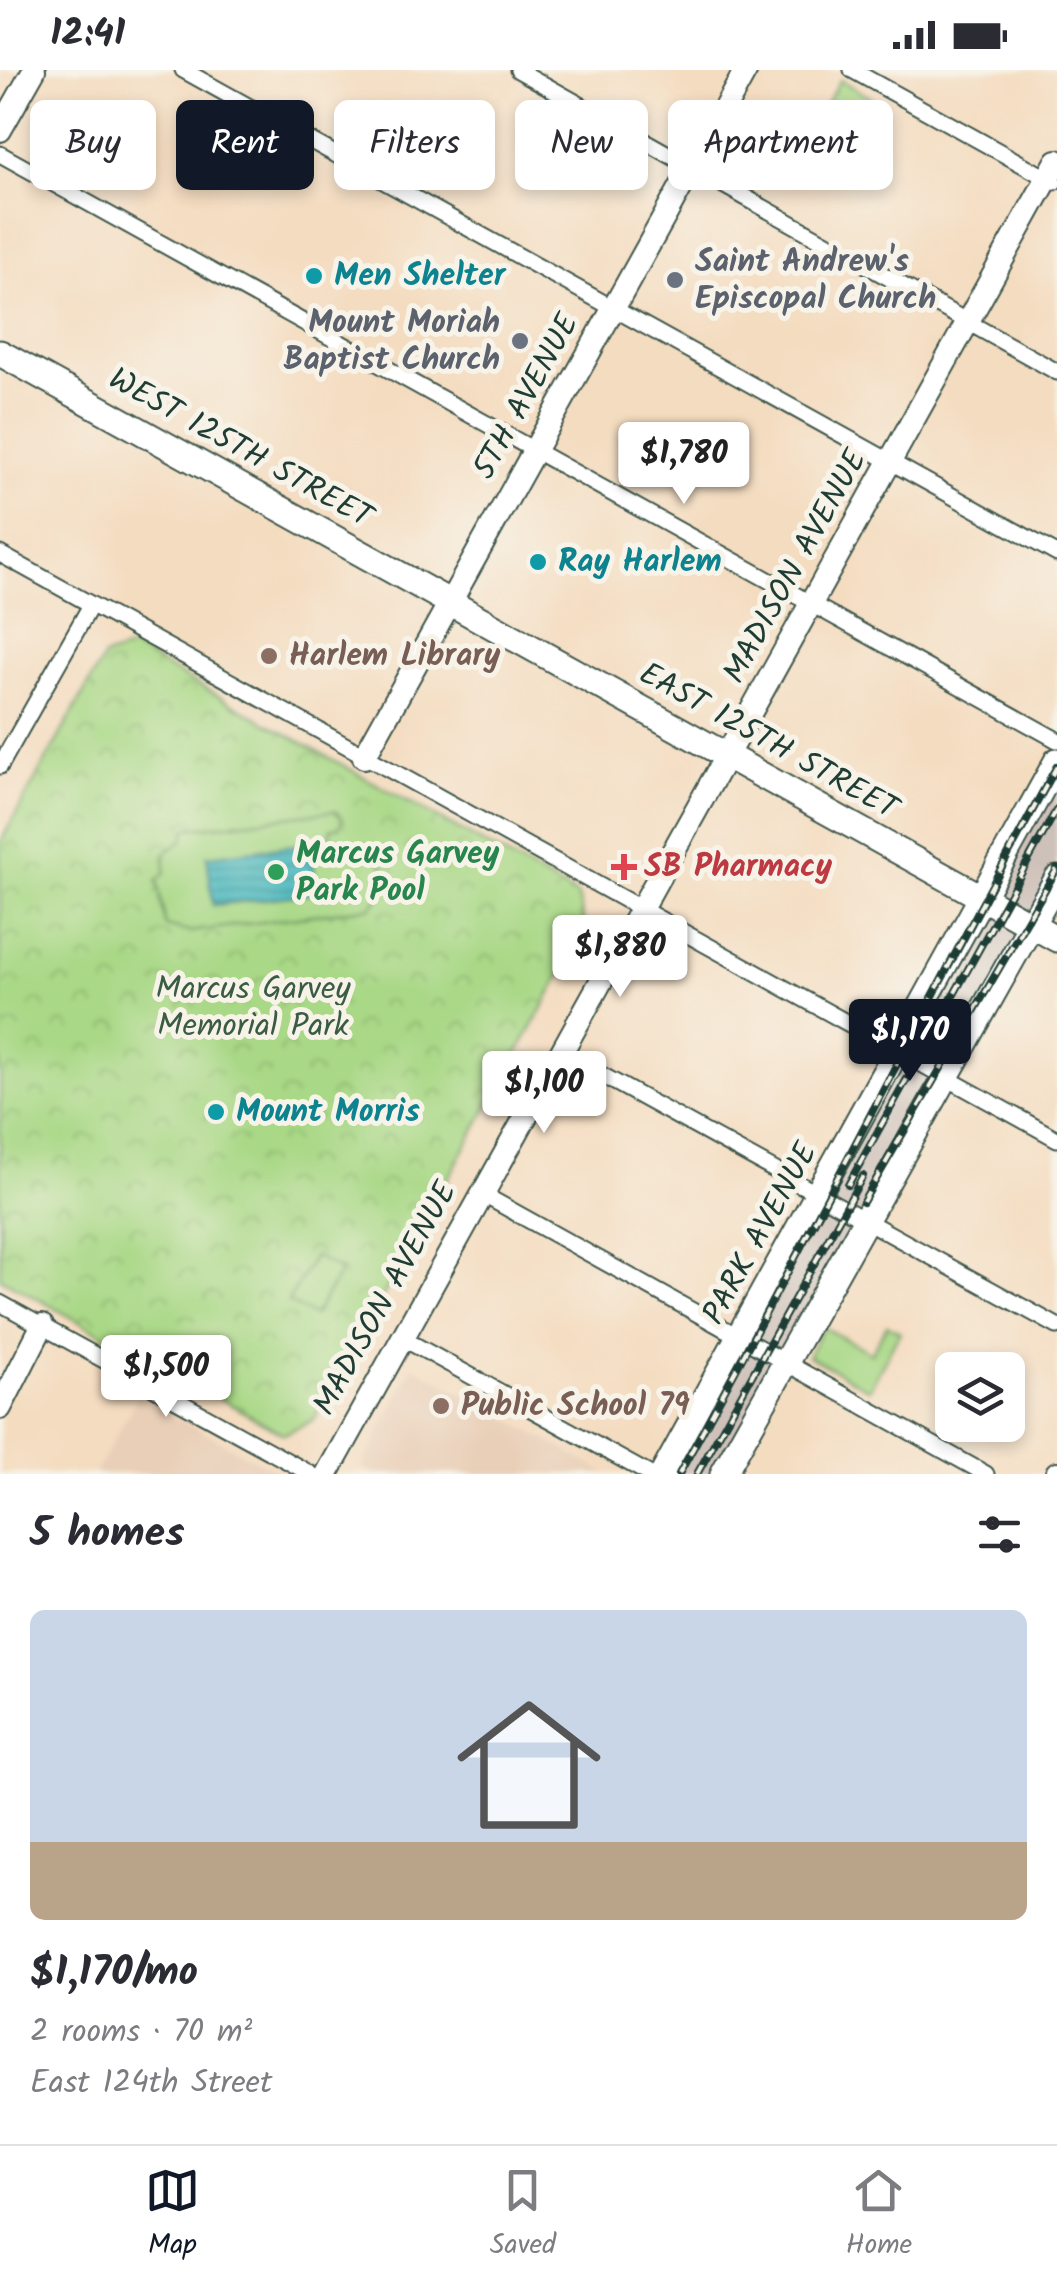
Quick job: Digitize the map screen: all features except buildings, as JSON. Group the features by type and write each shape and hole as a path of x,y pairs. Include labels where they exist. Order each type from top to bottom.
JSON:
{"main road":[{"path":"0,130 34,70"},
{"name":"5TH AVENUE","path":"729,100 746,70"},
{"name":"MADISON AVENUE","path":"327,1474 1054,175"},
{"name":"5TH AVENUE","path":"364,757 680,190"},
{"name":"WEST 125TH STREET","path":"0,353 448,602"},
{"name":"EAST 125TH STREET","path":"448,602 1057,939"},
{"name":"PARK AVENUE","path":"663,1474 1057,761"},
{"path":"723,1474 1057,879"},
{"path":"0,1408 42,1326"}],"street":[{"path":"183,70 1057,554"},
{"path":"518,70 668,152"},
{"path":"852,70 1054,175"},
{"path":"0,154 1057,740"},
{"path":"735,190 1057,372"},
{"path":"0,554 1057,1140"},
{"path":"0,766 5,743 91,606"},
{"path":"560,1052 1057,1326"},
{"path":"482,1194 986,1474"},
{"path":"0,1303 311,1474"},
{"path":"402,1338 648,1474"}],"shaded area":[{"path":"1057,763 1057,874 714,1474 672,1474"},
{"name":"Public School 79","path":"413,1366 607,1474 374,1474 362,1467"},
{"path":"138,1396 255,1460 282,1474 95,1474"}],"green space":[{"path":"840,80 874,100 829,100"},
{"name":"Marcus Garvey Memorial Park","path":"132,648 578,896 586,930 314,1420 284,1434 0,1278 0,843 104,657"},
{"name":"Marcus Garvey Park Pool","path":"335,811 343,819 339,827 330,829 332,843 368,848 385,868 385,890 371,907 189,932 166,926 157,881 165,873 165,853 183,840 186,829"},
{"path":"314,1256 341,1271 314,1316 288,1302"},
{"path":"887,1325 900,1332 869,1389 808,1356 823,1327 871,1353"}],"water":[{"path":"311,843 317,893 213,905 207,856"}],"railway":[{"path":"679,1474 1057,766"},
{"path":"848,1185 1057,809"},
{"path":"863,1202 1057,869"},
{"path":"697,1474 863,1176"}],"place":[{"name":"Men Shelter","path":"314,276"},
{"name":"Saint Andrew's Episcopal Church","path":"675,280"},
{"name":"Mount Moriah Baptist Church","path":"520,341"},
{"name":"Ray Harlem","path":"538,562"},
{"name":"Harlem Library","path":"269,656"},
{"name":"SB Pharmacy","path":"624,867"},
{"name":"Marcus Garvey Park Pool","path":"276,872"},
{"name":"Mount Morris","path":"216,1112"},
{"name":"Public School 79","path":"441,1406"}]}
